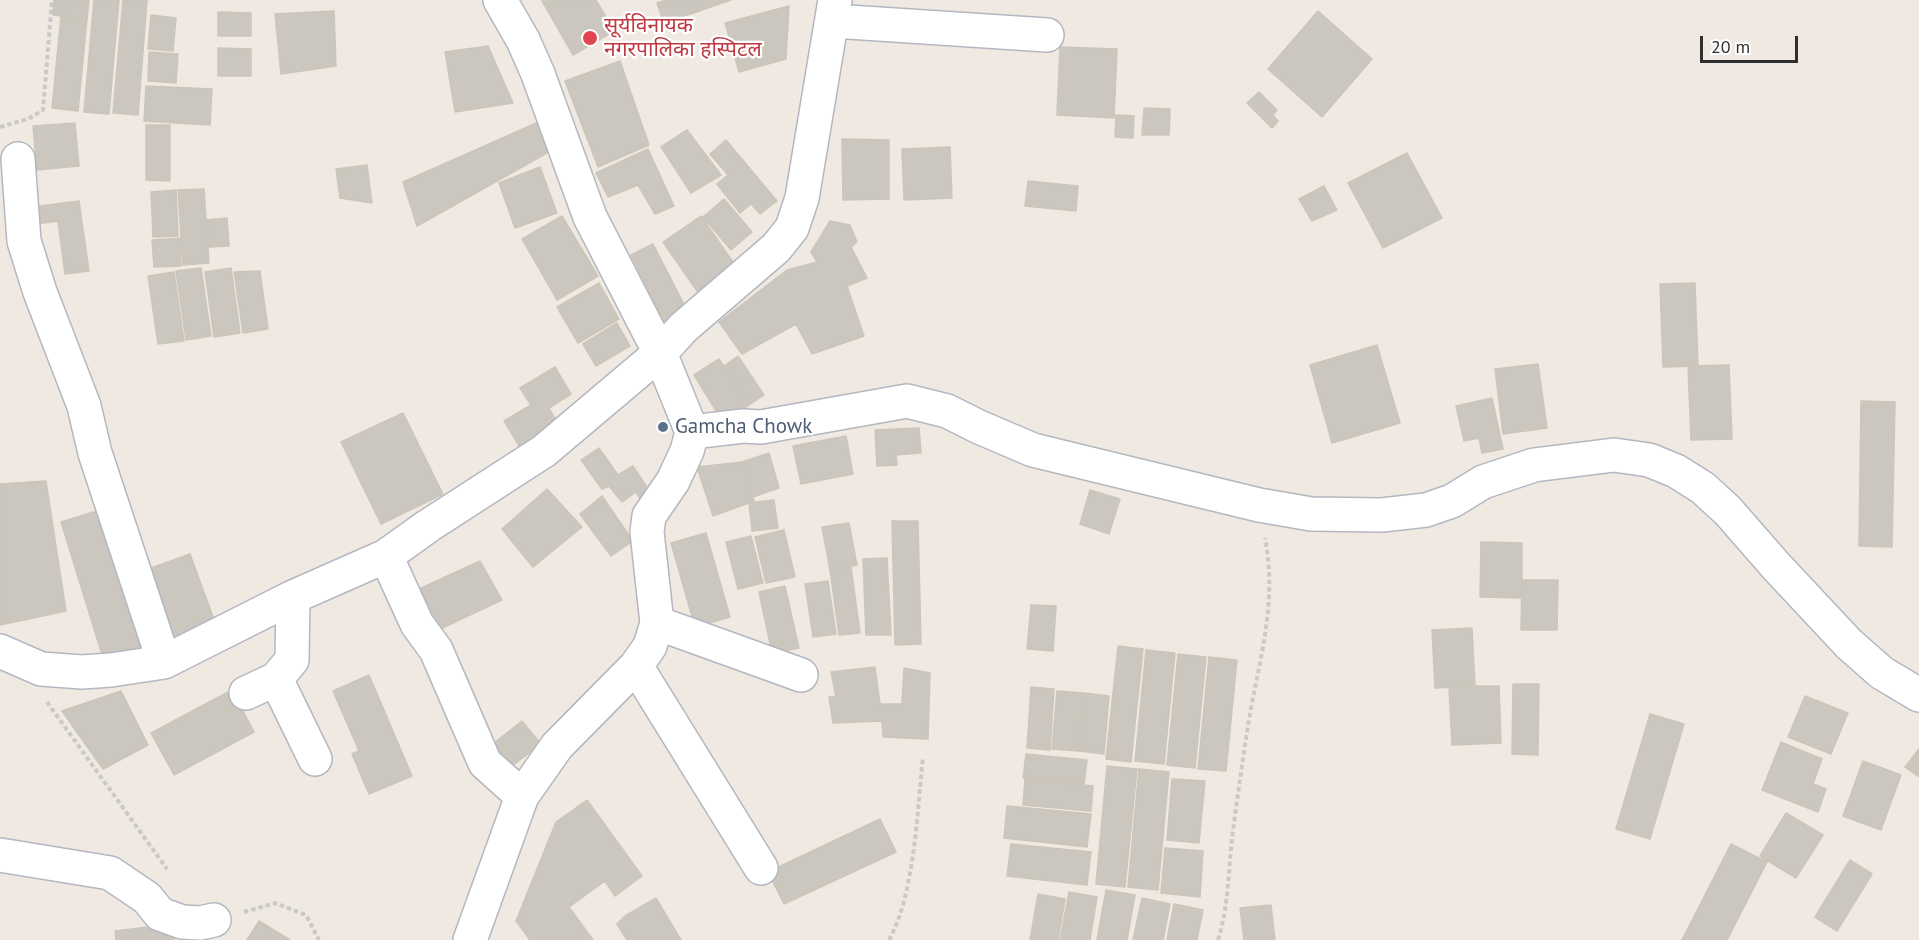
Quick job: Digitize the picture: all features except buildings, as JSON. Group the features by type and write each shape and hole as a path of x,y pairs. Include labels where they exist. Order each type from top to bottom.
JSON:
{"street":[{"path":"470,940 522,796 557,746 636,666 650,646 657,623 647,532 649,516 678,471 692,432 660,352 590,217 538,74 523,40 500,0"},
{"path":"0,651 41,669 82,672 164,662 293,597 386,556 544,451 660,352 684,327 776,248 792,228 802,198 834,10 1047,35"},
{"path":"18,159 24,240 40,292 84,406 95,453 164,662"},
{"path":"692,432 743,426 761,427 907,401 947,411 1034,450 1259,505 1311,514 1382,515 1426,510 1452,501 1483,482 1534,465 1614,455 1649,460 1676,471 1703,488 1728,511 1849,644 1882,673 1919,695"},
{"path":"386,556 417,624 436,650 485,763 522,796"},
{"path":"246,693 276,679 292,660 293,597"},
{"path":"657,623 801,675"},
{"path":"636,666 761,868"},
{"path":"276,679 315,759"},
{"path":"0,855 110,873 147,898 160,914 182,922 214,920"}],"path":[{"path":"0,127 28,119 43,110 52,0"},
{"path":"1218,940 1227,894 1230,847 1250,714 1269,622 1270,584 1259,505"},
{"path":"41,669 47,702 172,877"},
{"path":"889,940 897,925 909,878 923,757"},
{"path":"214,920 275,903 306,915 319,940"}],"place":[{"name":"सूर्यविनायक नगरपालिका हस्पिटल","path":"590,38"},
{"name":"Gamcha Chowk","path":"663,427"}]}
